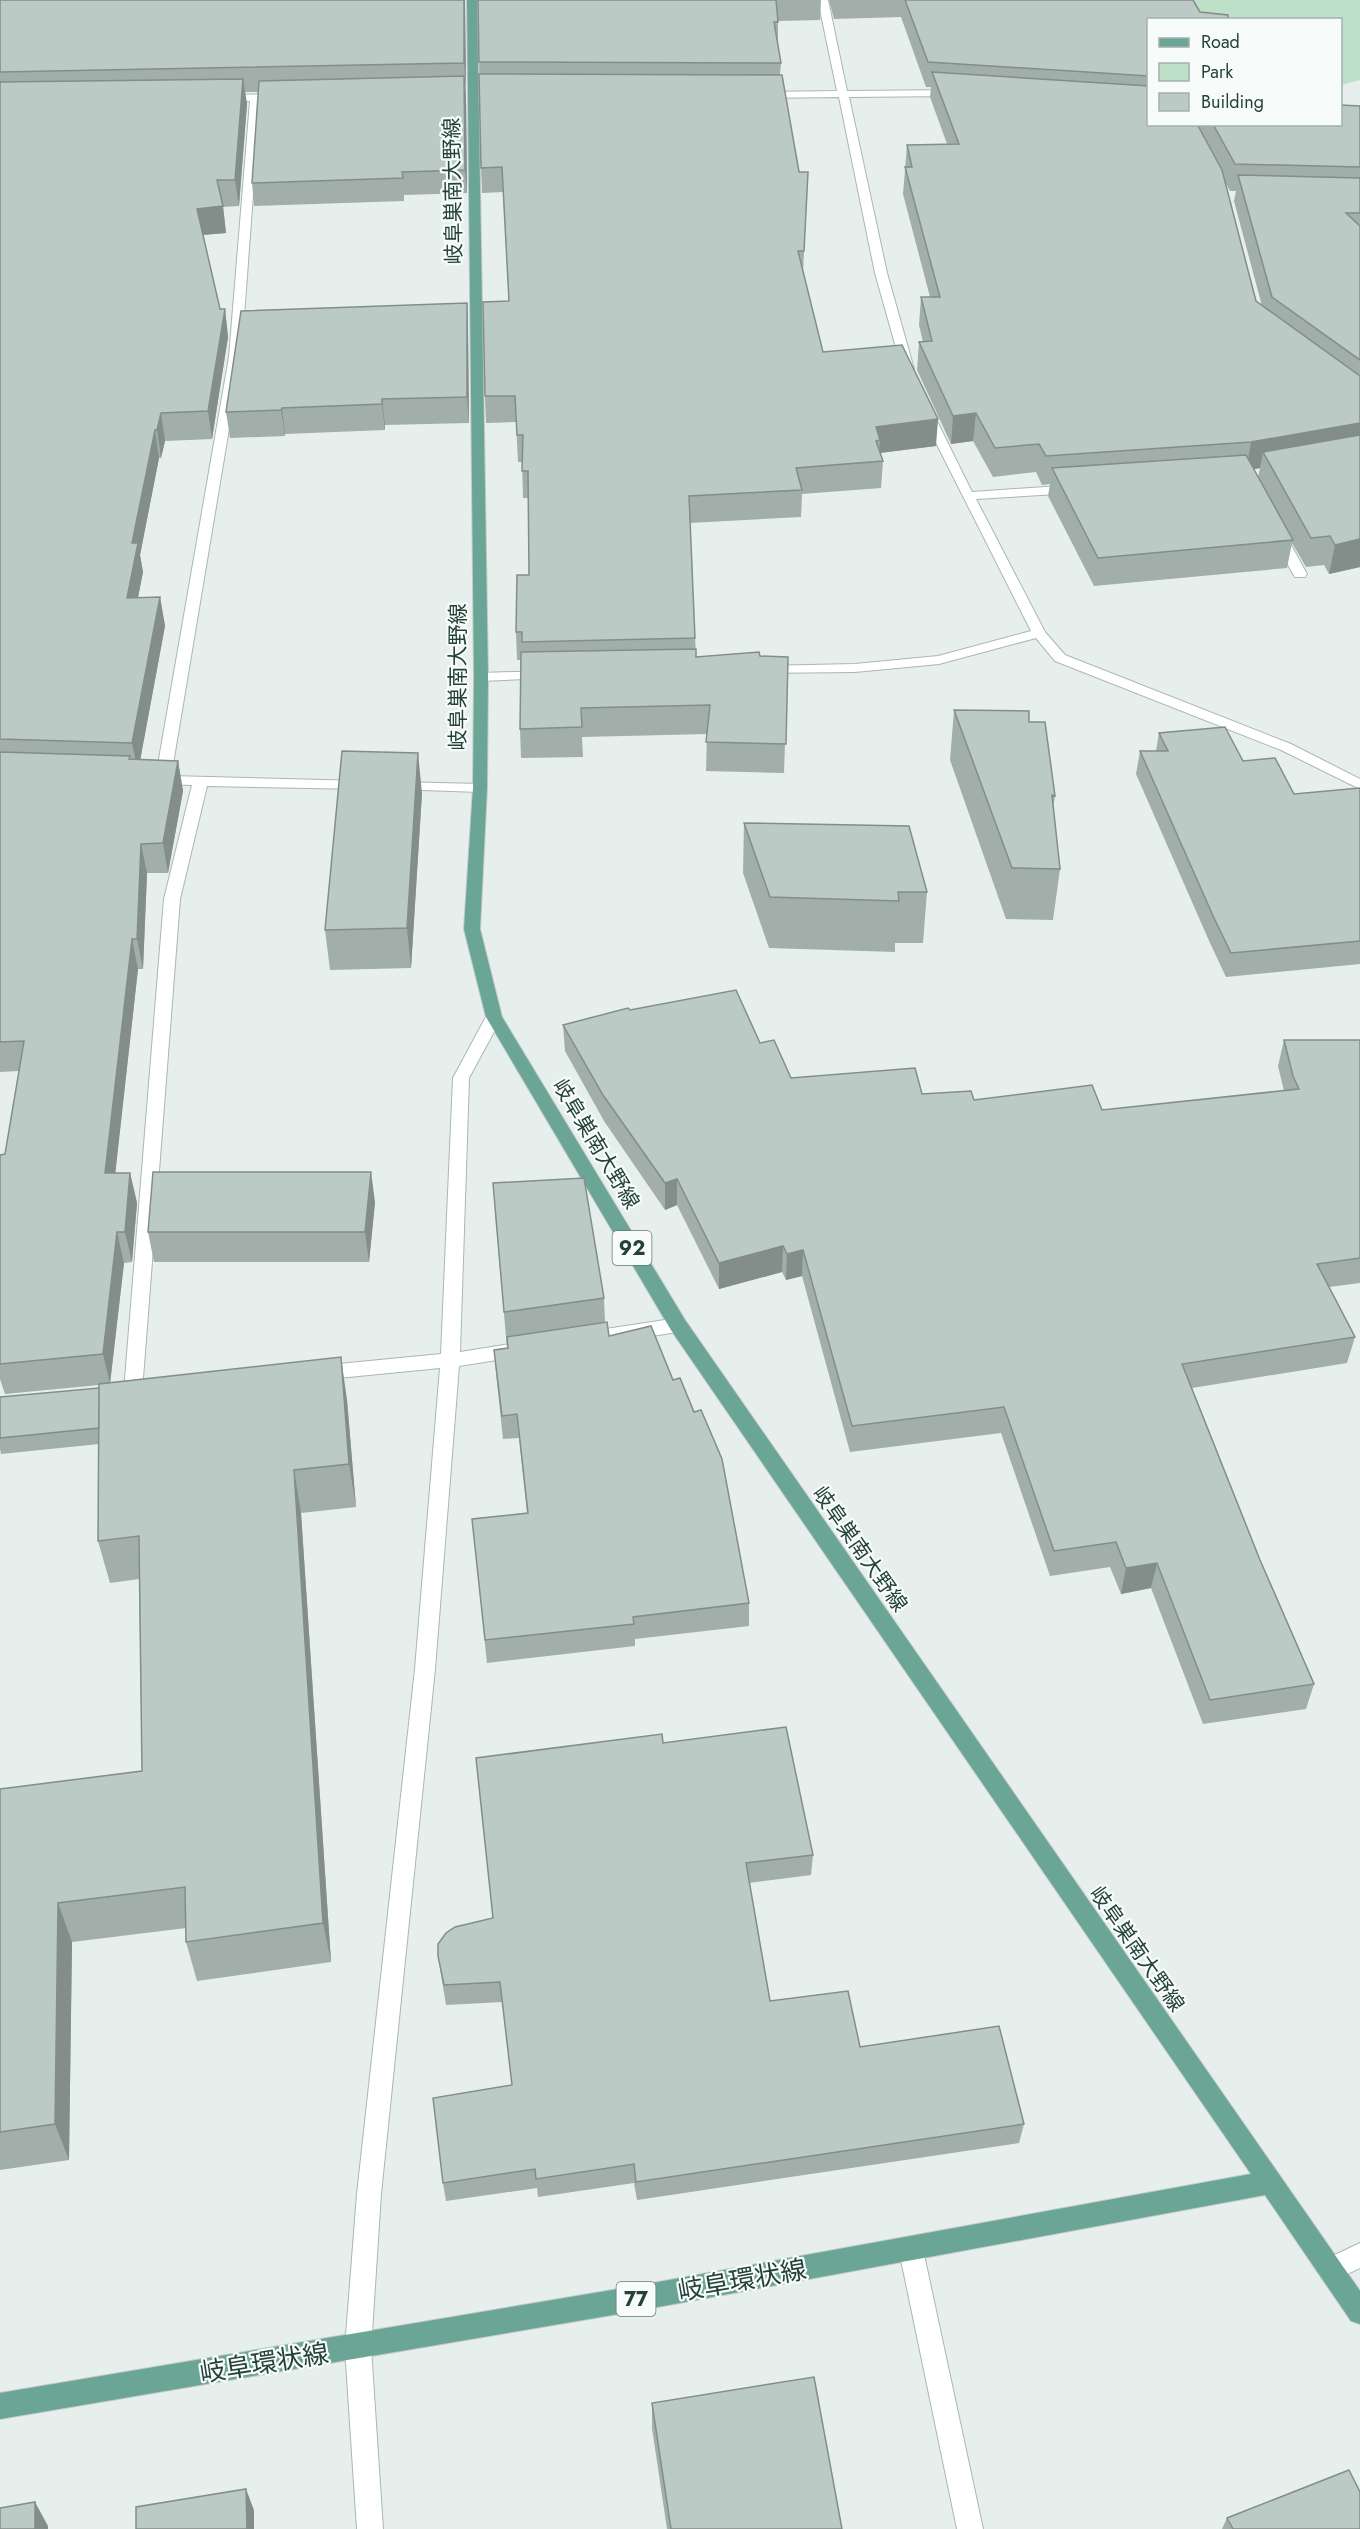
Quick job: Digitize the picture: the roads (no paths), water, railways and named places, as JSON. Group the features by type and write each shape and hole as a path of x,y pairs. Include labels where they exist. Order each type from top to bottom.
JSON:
{"main road":[{"name":"岐阜巣南大野線","path":"472,0 481,676 480,788 472,929 494,1017 678,1325 1360,2312"},
{"name":"岐阜環状線","path":"0,2406 358,2348 910,2250 1271,2182"}],"street":[{"path":"823,0 881,273 911,379"},
{"path":"750,95 962,94"},
{"path":"209,99 290,96"},
{"path":"163,780 235,357 255,97"},
{"path":"921,400 1039,633 1060,658 1286,747 1360,785"},
{"path":"968,496 1084,489"},
{"path":"1273,525 1299,574"},
{"path":"750,671 855,668 939,660 1039,633"},
{"path":"481,676 563,675"},
{"path":"140,779 480,788"},
{"path":"133,1391 172,899 201,780"},
{"path":"370,2529 358,2348 369,2194 425,1669 450,1360 461,1078 494,1017"},
{"path":"564,1343 678,1325"},
{"path":"297,1375 450,1360 530,1348"},
{"path":"111,1393 156,1388"},
{"path":"910,2250 970,2529"},
{"path":"1331,2270 1360,2255"}]}
